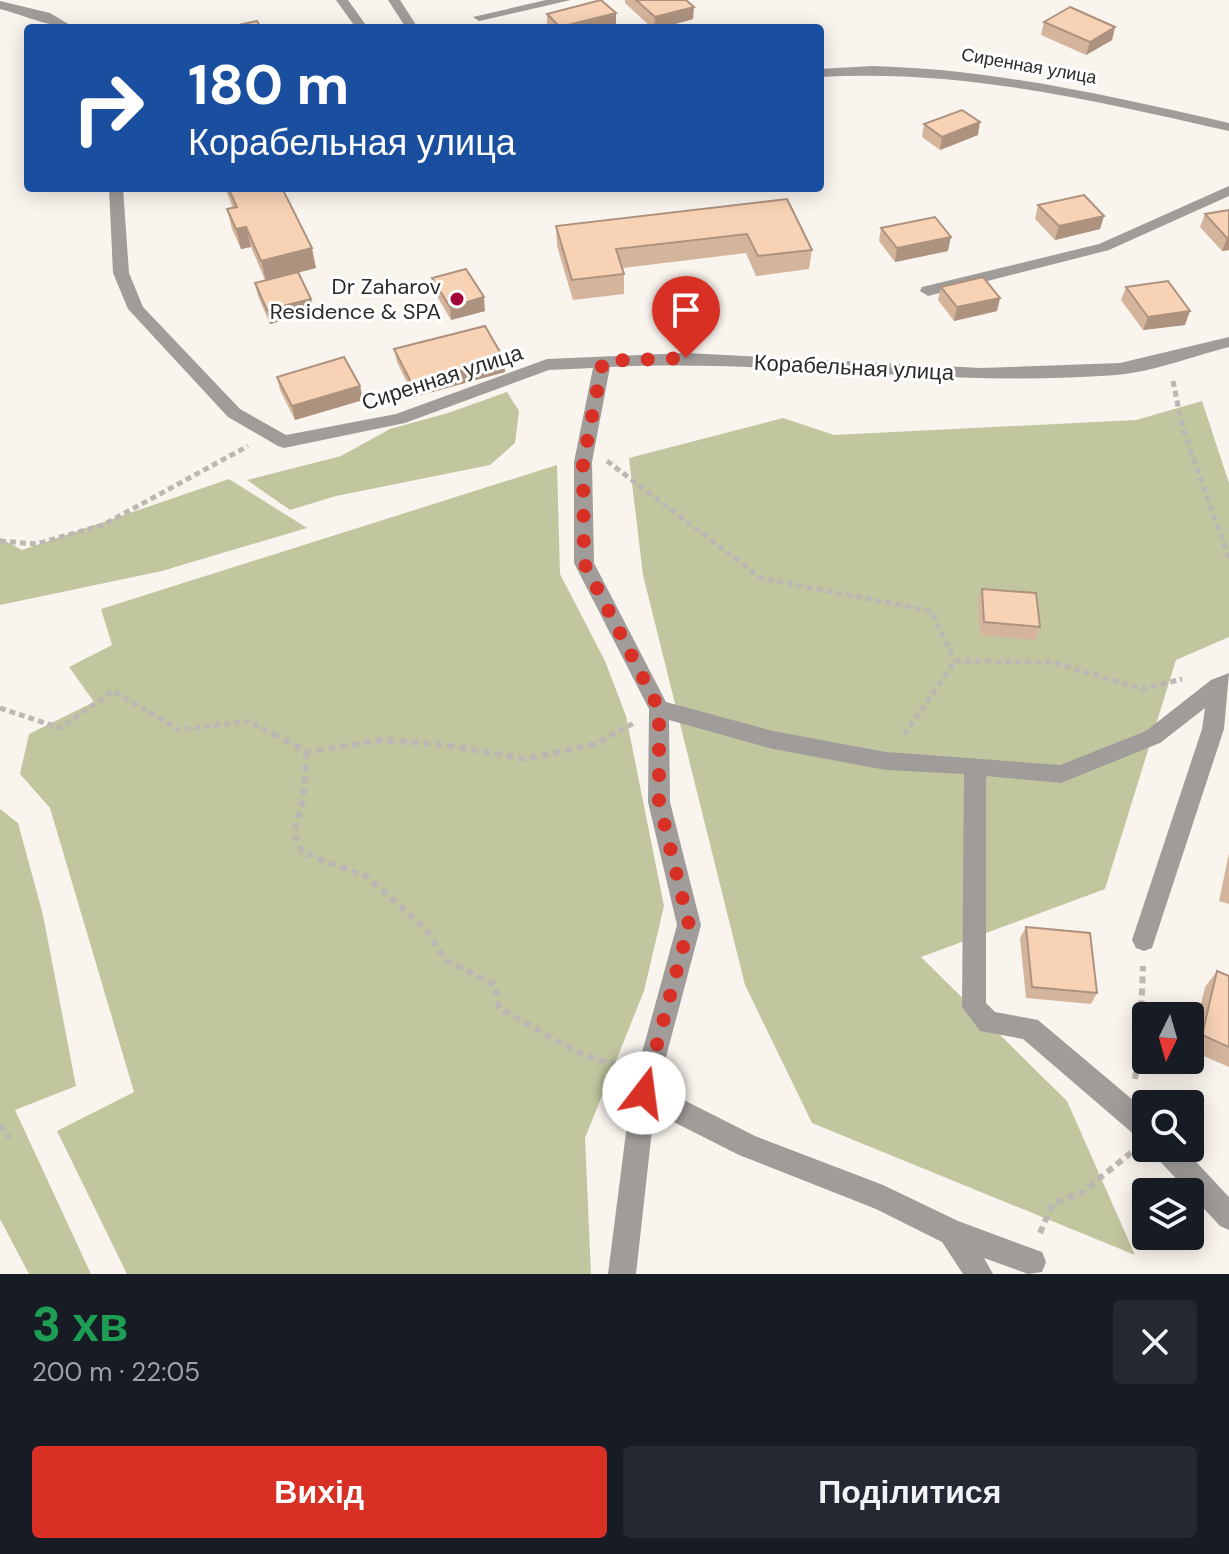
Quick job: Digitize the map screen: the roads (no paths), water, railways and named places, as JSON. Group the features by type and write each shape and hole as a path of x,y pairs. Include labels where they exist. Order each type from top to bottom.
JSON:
{"street":[{"path":"35,0 66,24"},
{"path":"342,0 359,24"},
{"path":"394,0 409,24"},
{"path":"479,17 565,0"},
{"path":"0,5 45,16 62,24"},
{"name":"Сиренная улица","path":"824,73 899,69 942,71 1041,85 1229,127"},
{"path":"928,291 1104,247 1229,190"},
{"name":"Сиренная улица","path":"116,192 121,273 136,309 234,413 284,442 399,419 547,365 603,361"},
{"name":"Корабельная улица","path":"603,361 686,358 981,374 1120,369 1229,342"},
{"path":"603,361 583,462 584,563 659,709 659,802 689,925 646,1084 622,1274"},
{"path":"659,709 773,740 886,761 1061,774 1153,737 1224,683"},
{"path":"1144,940 1213,729 1224,683"},
{"path":"975,766 974,1007 989,1023 1029,1028 1132,1116"},
{"path":"646,1084 748,1146 883,1198 952,1232 1032,1262"},
{"path":"1178,1162 1229,1217"},
{"path":"952,1232 979,1274"}],"place":[{"name":"Dr Zaharov Residence & SPA","path":"457,299"}]}
